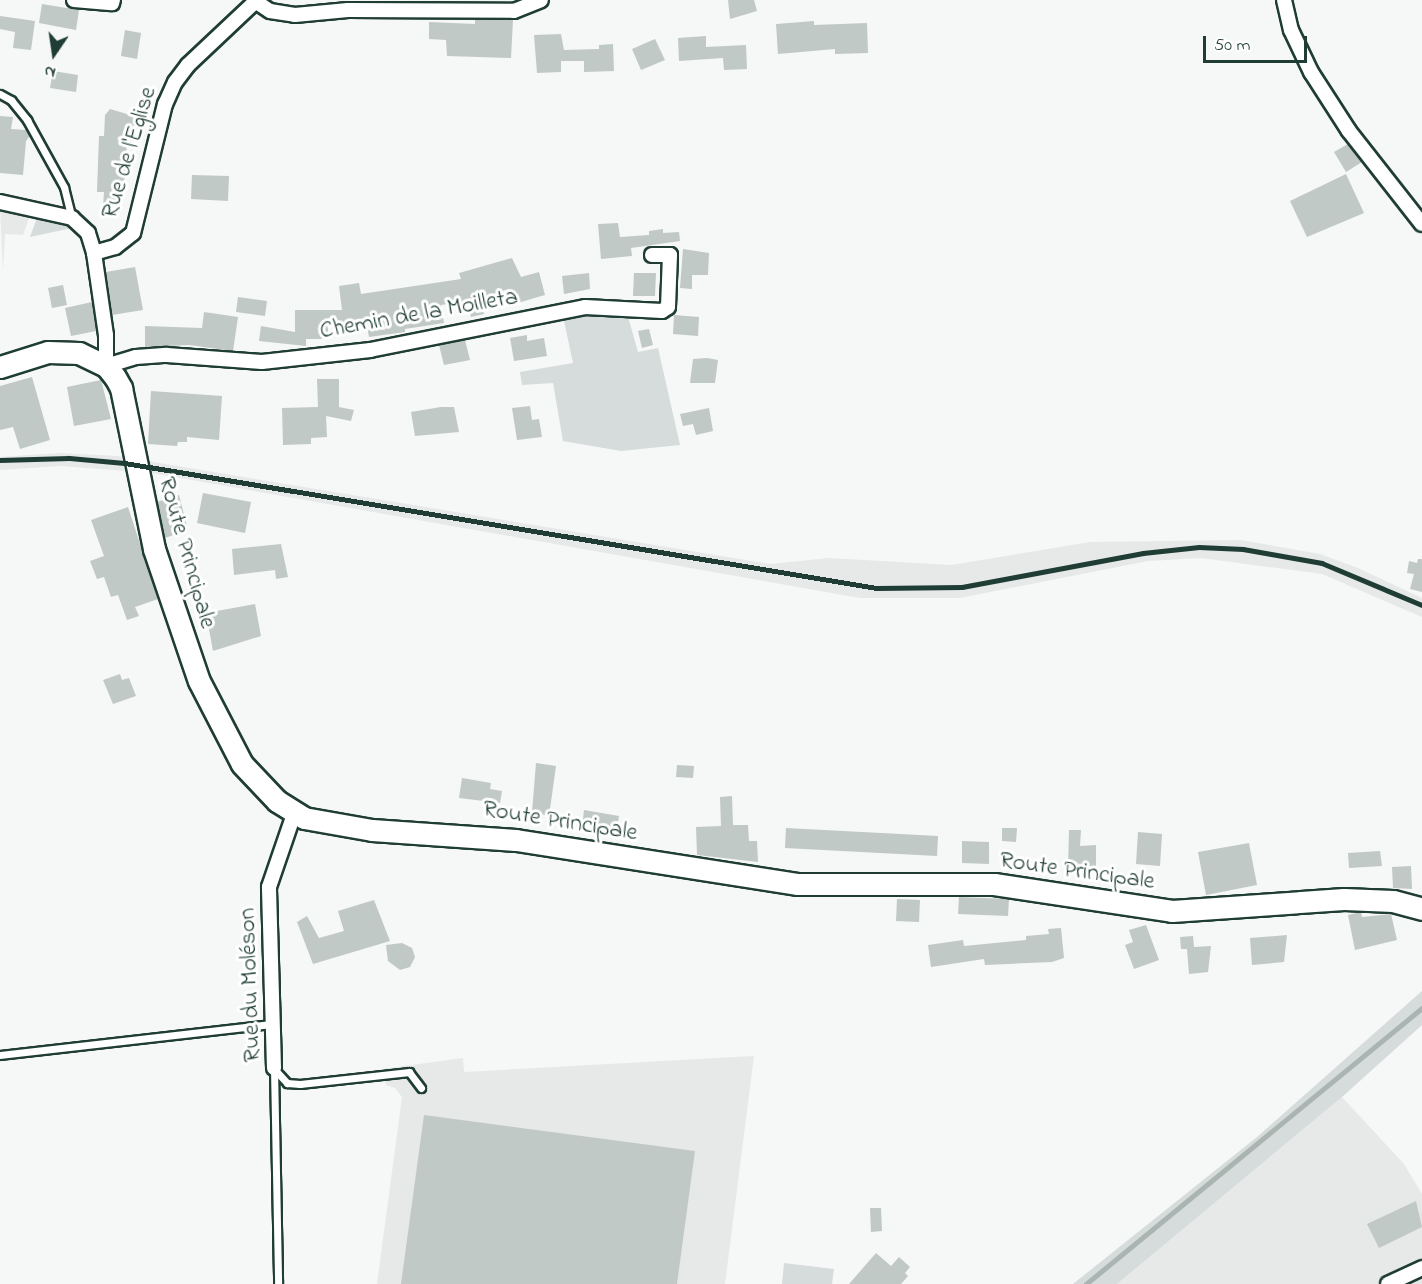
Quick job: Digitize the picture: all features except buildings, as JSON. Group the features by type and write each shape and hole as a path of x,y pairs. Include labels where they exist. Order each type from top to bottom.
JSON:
{"main road":[{"path":"0,367 48,352 79,353 106,366"},
{"name":"Route Principale","path":"106,366 122,388 154,549 200,681 242,764 264,789 294,814 334,825 495,837 797,884 994,884 1172,911 1344,898 1393,901 1422,909"}],"street":[{"path":"74,0 112,3 113,0"},
{"path":"256,1 270,11 295,15 348,10 514,11 541,0"},
{"path":"1284,0 1291,30 1311,72 1349,131 1422,224"},
{"name":"Rue de l'Eglise","path":"94,253 115,247 133,233 165,104 175,82 188,65 256,1"},
{"path":"0,202 72,218 88,233 94,253 106,335 106,366"},
{"name":"Chemin de la Moilleta","path":"106,366 136,357 167,355 262,362 370,350 585,307 662,311 668,307 670,255 652,255"},
{"name":"Rue du Moléson","path":"274,1068 269,887 294,814"},
{"path":"1388,1284 1422,1268"}],"lane":[{"path":"0,94 11,100 27,120 64,187 72,218"},
{"path":"0,1055 272,1024"},
{"path":"274,1068 278,1284"},
{"name":"Rue du Moléson","path":"274,1068 287,1083 300,1084 409,1072 421,1088"}],"shaded area":[{"path":"0,207 29,218 23,235 5,234 3,271"},
{"path":"37,218 68,222 72,228 30,237"},
{"path":"627,313 638,352 658,348 680,445 621,451 563,441 553,383 522,385 520,372 573,363 563,316"},
{"path":"60,453 117,456 770,564 829,558 951,565 1090,542 1241,540 1320,554 1358,568 1422,598 1422,617 1322,574 1201,558 1148,561 960,598 860,598 152,473 61,466 0,470 0,457"},
{"path":"1422,991 1422,1025 1342,1097 1117,1284 1073,1284 1257,1137"},
{"path":"754,1056 725,1284 377,1284 402,1097 395,1088 386,1085 383,1069 463,1058 464,1072"},
{"path":"1342,1097 1404,1164 1422,1194 1422,1284 1117,1284"},
{"path":"784,1263 834,1269 832,1284 782,1284"}],"waterway":[{"path":"1086,1284 1422,1008"}],"railway":[{"path":"0,460 69,458 125,463 877,588 962,587 1143,553 1199,547 1243,549 1322,563 1422,605"}]}
